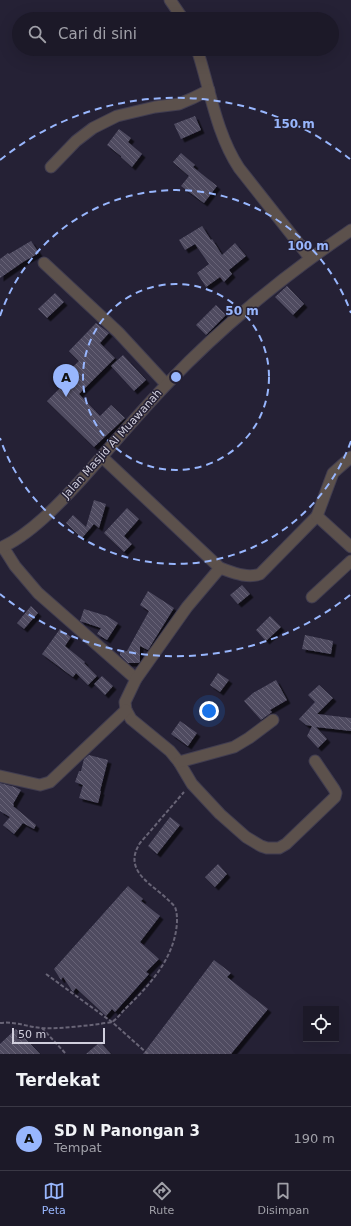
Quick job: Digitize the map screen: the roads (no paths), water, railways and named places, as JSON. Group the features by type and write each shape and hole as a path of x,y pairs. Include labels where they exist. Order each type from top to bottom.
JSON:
{"street":[{"path":"170,0 178,12"},
{"path":"199,56 221,132 230,154 239,168 310,258"},
{"path":"51,167 76,141 93,128 117,116 155,107 179,104 209,90"},
{"name":"Jalan Masjid Al Muawanah","path":"1,547 25,533 51,511 102,457 166,384 196,354 264,294 310,258 351,230"},
{"path":"44,263 118,332 166,384"},
{"path":"102,457 220,568 241,575 260,574 317,516 333,473 351,457"},
{"path":"317,516 351,547"},
{"path":"1,547 38,593 136,679"},
{"path":"312,597 351,561"},
{"path":"220,568 187,607 136,679 125,702 126,710 132,719 170,751 179,762 192,784 220,814 246,837 267,848 279,848 286,844 335,797 336,792 315,761"},
{"path":"0,776 40,785 50,782 126,710"},
{"path":"179,762 234,747 272,720"}],"place":[{"name":"SD N Panongan 3","path":"66,397"}]}
